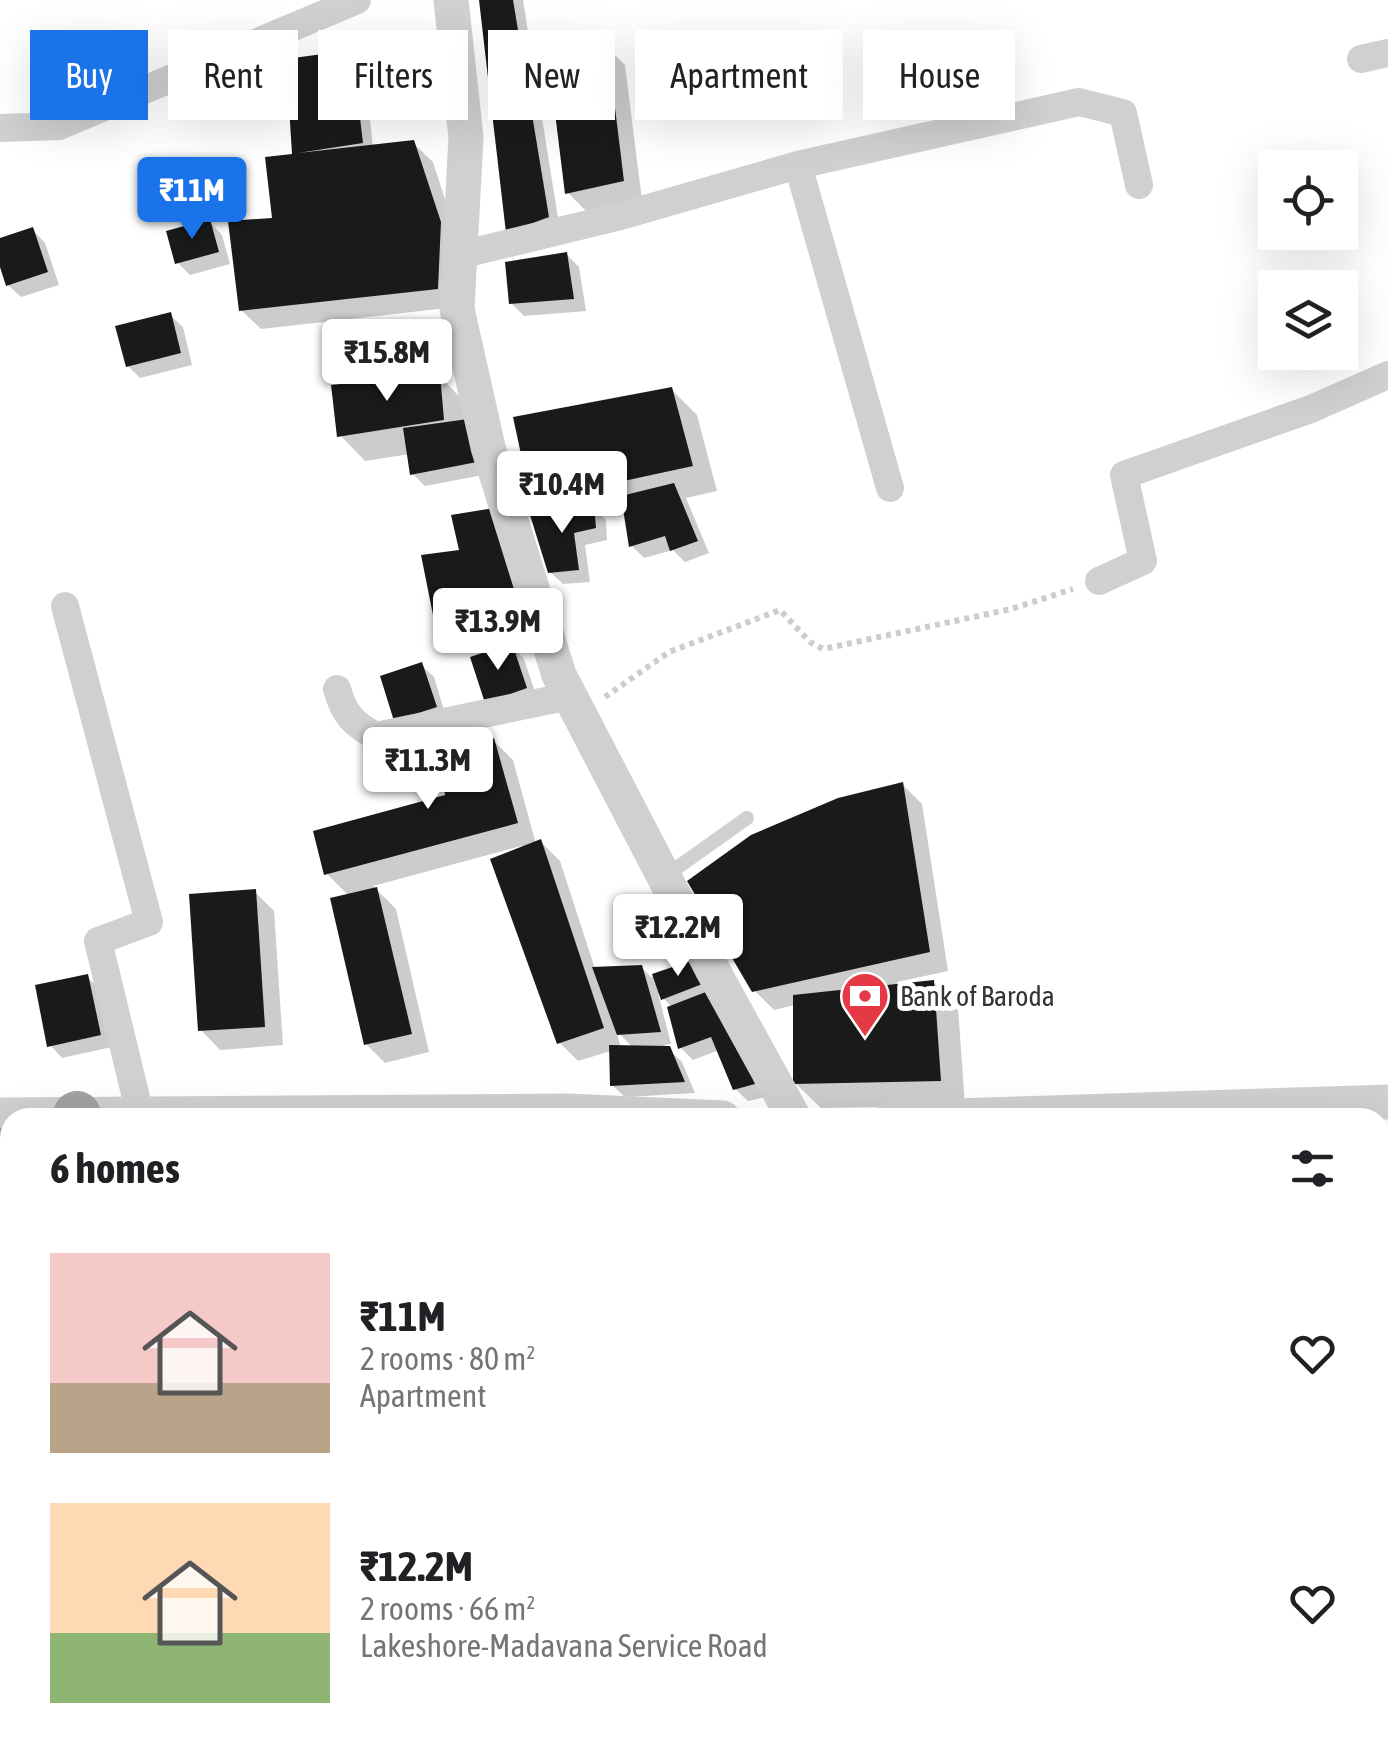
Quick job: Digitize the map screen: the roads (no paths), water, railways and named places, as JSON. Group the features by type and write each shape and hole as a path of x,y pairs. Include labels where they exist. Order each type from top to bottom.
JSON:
{"street":[{"path":"0,128 59,126 357,0"},
{"path":"452,0 466,137 457,309 488,447 559,676 789,1108"},
{"path":"460,255 617,217 798,165 1079,102 1123,113 1139,185"},
{"path":"798,165 890,488"},
{"path":"1099,581 1143,561 1124,475 1311,409 1388,374"},
{"path":"65,606 149,922 98,941 139,1108"},
{"path":"338,689 343,710 356,725 376,736 575,706"},
{"path":"1202,1108 1388,1102"}],"lane":[{"path":"664,877 747,818"}],"place":[{"name":"Bank of Baroda","path":"865,1038"}]}
